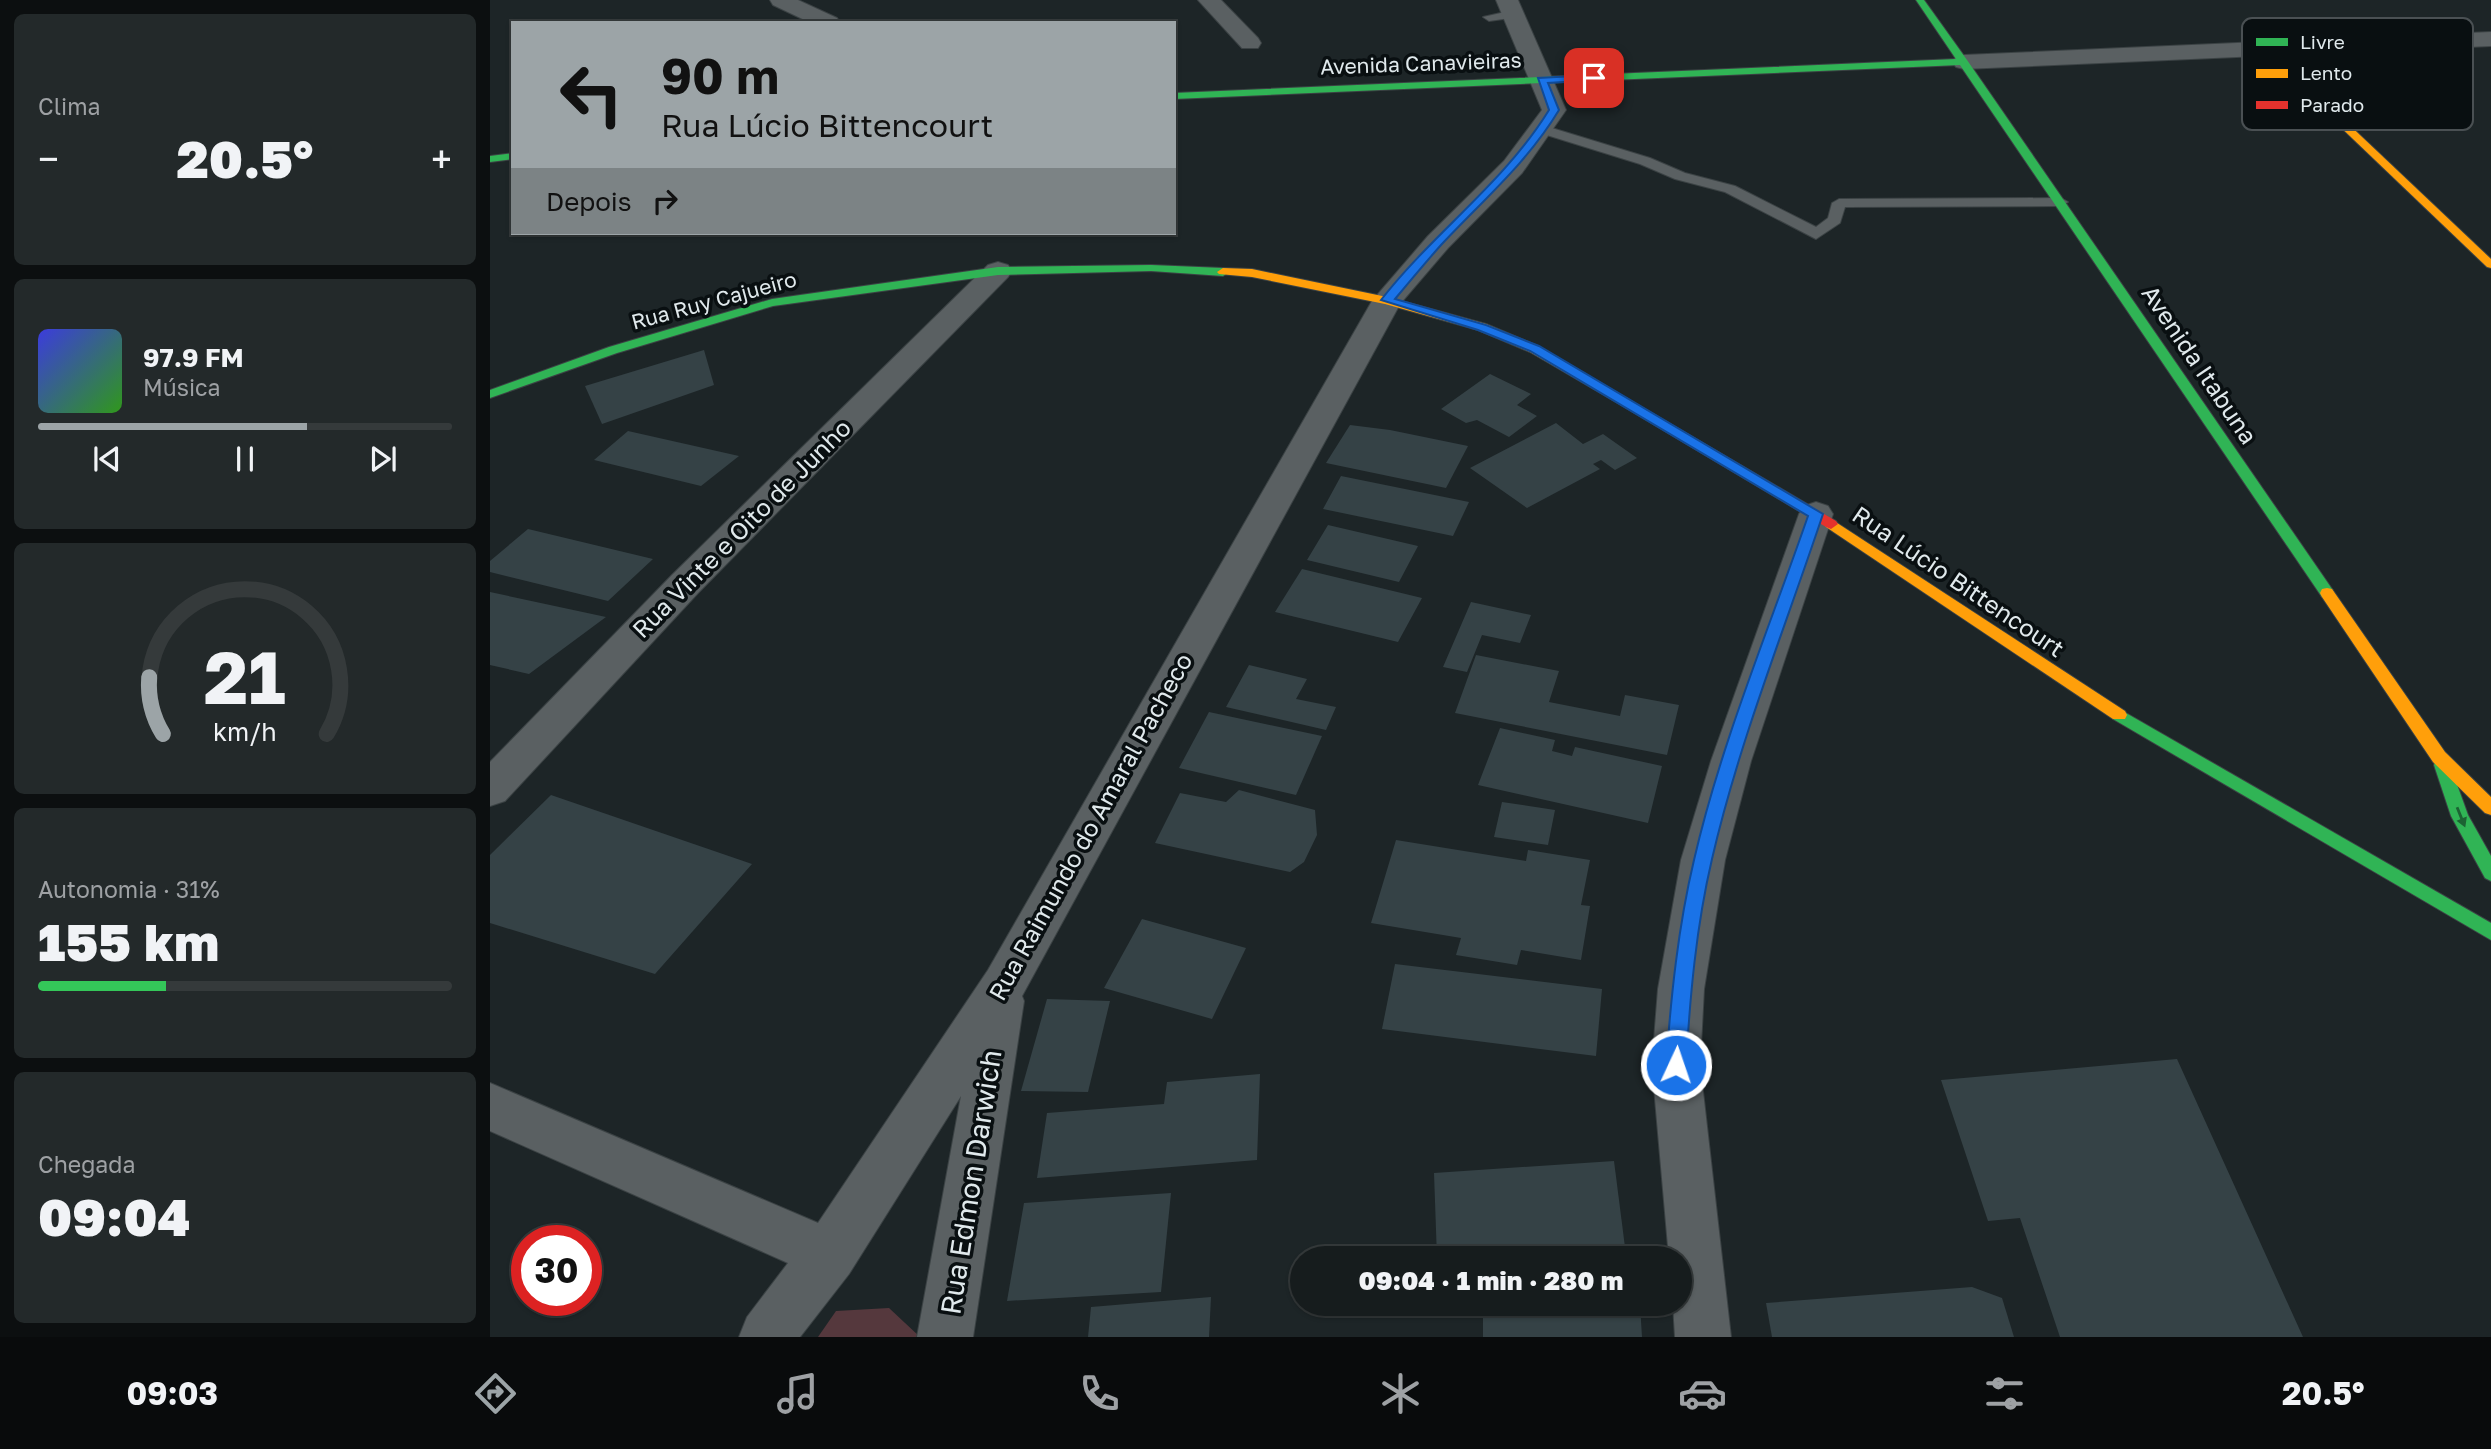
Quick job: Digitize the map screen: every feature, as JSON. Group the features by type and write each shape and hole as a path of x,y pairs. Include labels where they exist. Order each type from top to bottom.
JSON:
{"street":[{"path":"781,0 825,21"},
{"path":"1209,0 1250,43"},
{"name":"Avenida Itabuna","path":"1920,0 2440,757 2491,808"},
{"path":"1510,7 1554,110 1542,129"},
{"path":"2473,40 2491,39"},
{"path":"1964,62 2242,51"},
{"name":"Avenida Canavieiras","path":"1176,96 1964,62"},
{"name":"Rua Raimundo do Amaral Pacheco","path":"767,1337 830,1255 1004,985 1387,300 1438,242 1513,167 1542,129"},
{"path":"2348,130 2491,265"},
{"path":"490,159 511,156"},
{"name":"Rua Ruy Cajueiro","path":"490,394 613,350 772,303 998,271 1152,268 1252,273 1387,300"},
{"name":"Rua Vinte e Oito de Junho","path":"490,789 685,584 998,271"},
{"name":"Rua Lúcio Bittencourt","path":"1387,300 1482,327 1534,349 1816,514 2108,709 2491,932"},
{"path":"1703,1337 1676,1065 1681,989 1706,847 1731,761 1816,514"},
{"name":"Avenida Itabuna","path":"2440,757 2460,817 2491,873"},
{"name":"Rua Edmon Darwich","path":"945,1337 1004,985"},
{"path":"490,1107 830,1255"}],"lane":[{"path":"1489,18 1510,7"},
{"path":"1542,129 1645,161 1680,176 1730,189 1802,223 1816,234 1835,220 1839,203 2060,202"}],"shaded area":[{"path":"889,1308 920,1337 818,1337 836,1311"}],"building":[{"path":"704,350 714,385 602,424 585,386"},
{"path":"1490,374 1531,394 1517,405 1537,416 1509,437 1477,420 1466,423 1441,409"},
{"path":"1556,423 1583,444 1603,434 1637,458 1615,470 1601,460 1593,464 1600,469 1527,508 1470,468"},
{"path":"1350,425 1468,446 1446,488 1326,463"},
{"path":"628,431 739,456 701,486 594,460"},
{"path":"1341,476 1469,502 1453,536 1323,509"},
{"path":"1328,525 1418,546 1399,582 1307,560"},
{"path":"528,529 653,559 608,601 490,572 490,561"},
{"path":"1302,569 1422,598 1398,642 1275,612"},
{"path":"490,592 606,617 529,674 490,665"},
{"path":"1471,602 1531,615 1520,643 1482,635 1467,672 1443,667"},
{"path":"1476,655 1559,671 1549,702 1620,716 1625,695 1679,705 1667,755 1455,713"},
{"path":"1249,665 1307,679 1296,699 1336,707 1326,730 1226,707"},
{"path":"1209,712 1322,736 1296,795 1179,768"},
{"path":"1500,728 1555,740 1552,751 1572,756 1575,747 1662,766 1648,823 1478,785"},
{"path":"1239,790 1315,810 1317,835 1304,862 1290,872 1155,843 1180,793 1226,802"},
{"path":"551,795 752,864 655,974 490,923 490,855"},
{"path":"1502,802 1555,810 1548,845 1494,837"},
{"path":"1396,840 1526,861 1528,850 1590,860 1581,905 1590,906 1581,960 1521,950 1517,965 1456,955 1461,938 1371,923"},
{"path":"1142,919 1246,948 1212,1019 1104,988"},
{"path":"1395,964 1602,989 1596,1056 1382,1029"},
{"path":"1047,999 1110,1001 1088,1092 1021,1091"},
{"path":"2177,1059 2303,1337 2060,1337 2020,1218 1988,1221 1941,1080"},
{"path":"1260,1074 1257,1160 1037,1178 1047,1113 1164,1104 1167,1082"},
{"path":"1614,1161 1625,1246 1437,1246 1434,1173"},
{"path":"1171,1193 1161,1292 1007,1301 1024,1203"},
{"path":"1972,1287 2002,1298 2014,1337 1772,1337 1766,1303"},
{"path":"1211,1297 1209,1337 1088,1337 1091,1307"},
{"path":"1483,1316 1641,1316 1642,1337 1483,1337"}],"traffic: fast":[{"path":"1920,0 2327,593"},
{"path":"1176,96 1964,62"},
{"path":"490,159 511,156"},
{"path":"490,394 613,350 772,303 998,271 1151,268 1223,272"},
{"path":"2119,715 2491,932"},
{"path":"2442,765 2460,816 2491,873"}],"traffic: slow":[{"path":"2349,130 2491,265"},
{"path":"1223,272 1252,273 1387,301 1482,327 1534,349 1626,402"},
{"path":"1831,524 2119,715"},
{"path":"2327,593 2439,757 2491,808"}],"traffic: jam":[{"path":"1626,402 1831,524"}],"route":[{"path":"1594,78 1542,80 1554,110 1540,133 1513,167 1438,242 1387,300 1482,327 1534,349 1816,514 1731,761 1703,860 1681,989 1676,1065"}]}
